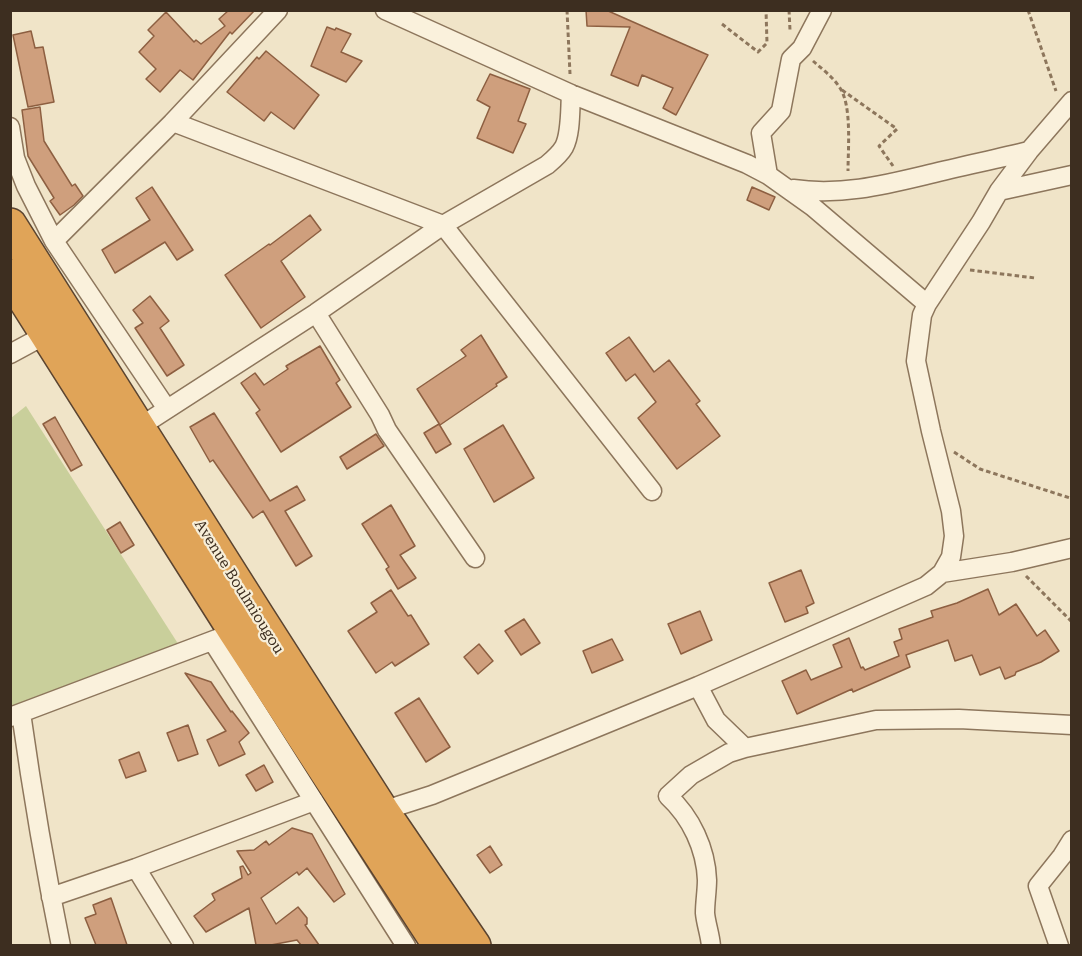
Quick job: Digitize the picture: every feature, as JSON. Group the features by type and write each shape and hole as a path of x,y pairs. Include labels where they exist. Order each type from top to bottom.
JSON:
{"highway":[{"name":"Avenue Boulmiougou","path":"10,225 382,811 474,945"},
{"name":"Avenue Boulmiougou","path":"10,276 47,334 224,637 440,945"}],"street":[{"path":"54,241 173,122 278,10"},
{"path":"385,10 571,94 747,164 768,175 813,207 927,304"},
{"path":"768,175 762,133 781,111 791,59 801,50 822,10"},
{"path":"138,428 316,312 443,225 547,165 564,147 571,94"},
{"path":"382,811 432,795 698,686 926,586 942,573 951,558 954,536 951,511 916,361 922,315 999,191 1029,151 1067,107"},
{"path":"173,122 443,225 652,491"},
{"path":"10,127 15,158 26,186 54,241 167,409"},
{"path":"789,189 814,192 848,191 903,181 1029,151"},
{"path":"999,191 1071,175"},
{"path":"316,312 387,430 475,558"},
{"path":"10,354 47,334"},
{"path":"942,573 1012,562 1071,548"},
{"path":"61,945 16,715 224,637 314,801 406,945"},
{"path":"698,686 716,720 745,748"},
{"path":"711,945 706,917 707,879 703,853 693,827 681,807 668,796 691,776 729,753 745,748 876,720 959,719 1071,725"},
{"path":"51,897 136,868 314,801"},
{"path":"1059,945 1038,886 1062,856 1071,840"},
{"path":"136,868 184,945"}],"path":[{"path":"567,10 571,94"},
{"path":"722,24 758,52 767,43 766,10"},
{"path":"1028,10 1067,107"},
{"path":"801,50 841,89 897,129 879,146 903,181"},
{"path":"841,89 847,108 848,191"},
{"path":"950,268 1035,278"},
{"path":"931,431 980,469 1070,498"},
{"path":"1012,562 1071,622"}],"green space":[{"path":"26,406 184,653 11,717 11,418"}],"building":[{"path":"229,10 255,10 232,34 230,32 193,80 180,70 160,92 146,79 156,69 139,52 154,36 148,30 166,12 194,42 196,40 201,44 225,26 219,19"},
{"path":"586,10 606,10 708,55 676,115 663,108 673,88 642,75 638,86 611,75 630,27 587,26"},
{"path":"327,27 351,34 341,52 362,61 346,82 311,66"},
{"path":"31,31 35,48 43,47 54,102 28,107 13,35"},
{"path":"266,51 319,95 294,129 271,112 264,121 227,92 257,57 259,59"},
{"path":"490,74 530,89 518,121 526,124 513,153 477,138 490,107 477,100"},
{"path":"40,107 44,141 72,186 75,184 83,196 60,215 50,201 54,198 28,156 22,110"},
{"path":"152,187 193,250 177,260 165,242 115,273 102,250 150,220 136,198"},
{"path":"752,187 775,197 769,210 747,200"},
{"path":"310,215 321,230 281,261 305,297 261,328 225,275"},
{"path":"150,296 169,321 160,328 184,365 167,376 135,328 143,323 133,310"},
{"path":"481,335 507,377 440,425 417,389 466,356 461,350"},
{"path":"629,337 654,372 669,360 700,401 696,404 720,436 677,469 638,418 656,402 635,374 626,381 606,353"},
{"path":"320,346 340,380 336,383 351,407 281,452 256,413 260,410 241,383 255,373 264,385 288,369 286,366"},
{"path":"214,413 270,501 297,486 305,500 285,511 312,556 296,566 263,511 253,518 213,460 210,462 190,427"},
{"path":"55,417 82,465 71,471 43,424"},
{"path":"439,424 451,444 436,453 424,433"},
{"path":"503,425 534,478 494,502 464,449"},
{"path":"376,434 384,446 347,469 340,457"},
{"path":"391,505 415,546 400,555 416,578 398,589 386,569 389,567 362,524"},
{"path":"120,522 134,545 121,553 107,530"},
{"path":"801,570 814,603 806,607 808,613 785,622 769,583"},
{"path":"988,589 999,615 1016,604 1037,636 1045,630 1059,651 1005,679 1000,667 980,675 972,655 955,661 948,640 906,655 910,667 853,692 852,689 797,714 782,681 806,670 811,680 842,667 833,645 849,638 861,668 865,670 899,656 894,642 902,639 899,629 933,617 931,611 957,603"},
{"path":"391,590 408,616 411,615 429,644 395,666 392,662 376,673 348,631 377,612 371,603"},
{"path":"700,611 712,640 681,654 668,624"},
{"path":"524,619 540,643 521,655 505,631"},
{"path":"612,639 623,660 592,673 583,651"},
{"path":"479,644 493,661 478,674 464,657"},
{"path":"185,673 211,682 231,712 249,733 239,742 245,754 219,766 207,740 226,731"},
{"path":"419,698 450,747 426,762 395,713"},
{"path":"188,725 198,754 178,761 167,733"},
{"path":"139,752 146,771 126,778 119,760"},
{"path":"264,765 273,782 256,791 246,775"},
{"path":"292,828 312,834 345,894 334,902 307,868 299,875 297,872 261,898 276,924 298,907 307,918 305,925 319,945 301,945 297,940 271,945 256,945 249,908 206,932 194,916 215,900 212,894 242,878 240,867 243,866 248,875 251,873 237,851 254,850 266,841 269,845"},
{"path":"490,846 502,865 490,873 477,855"},
{"path":"111,898 127,945 96,945 85,918 96,914 93,905"}]}
